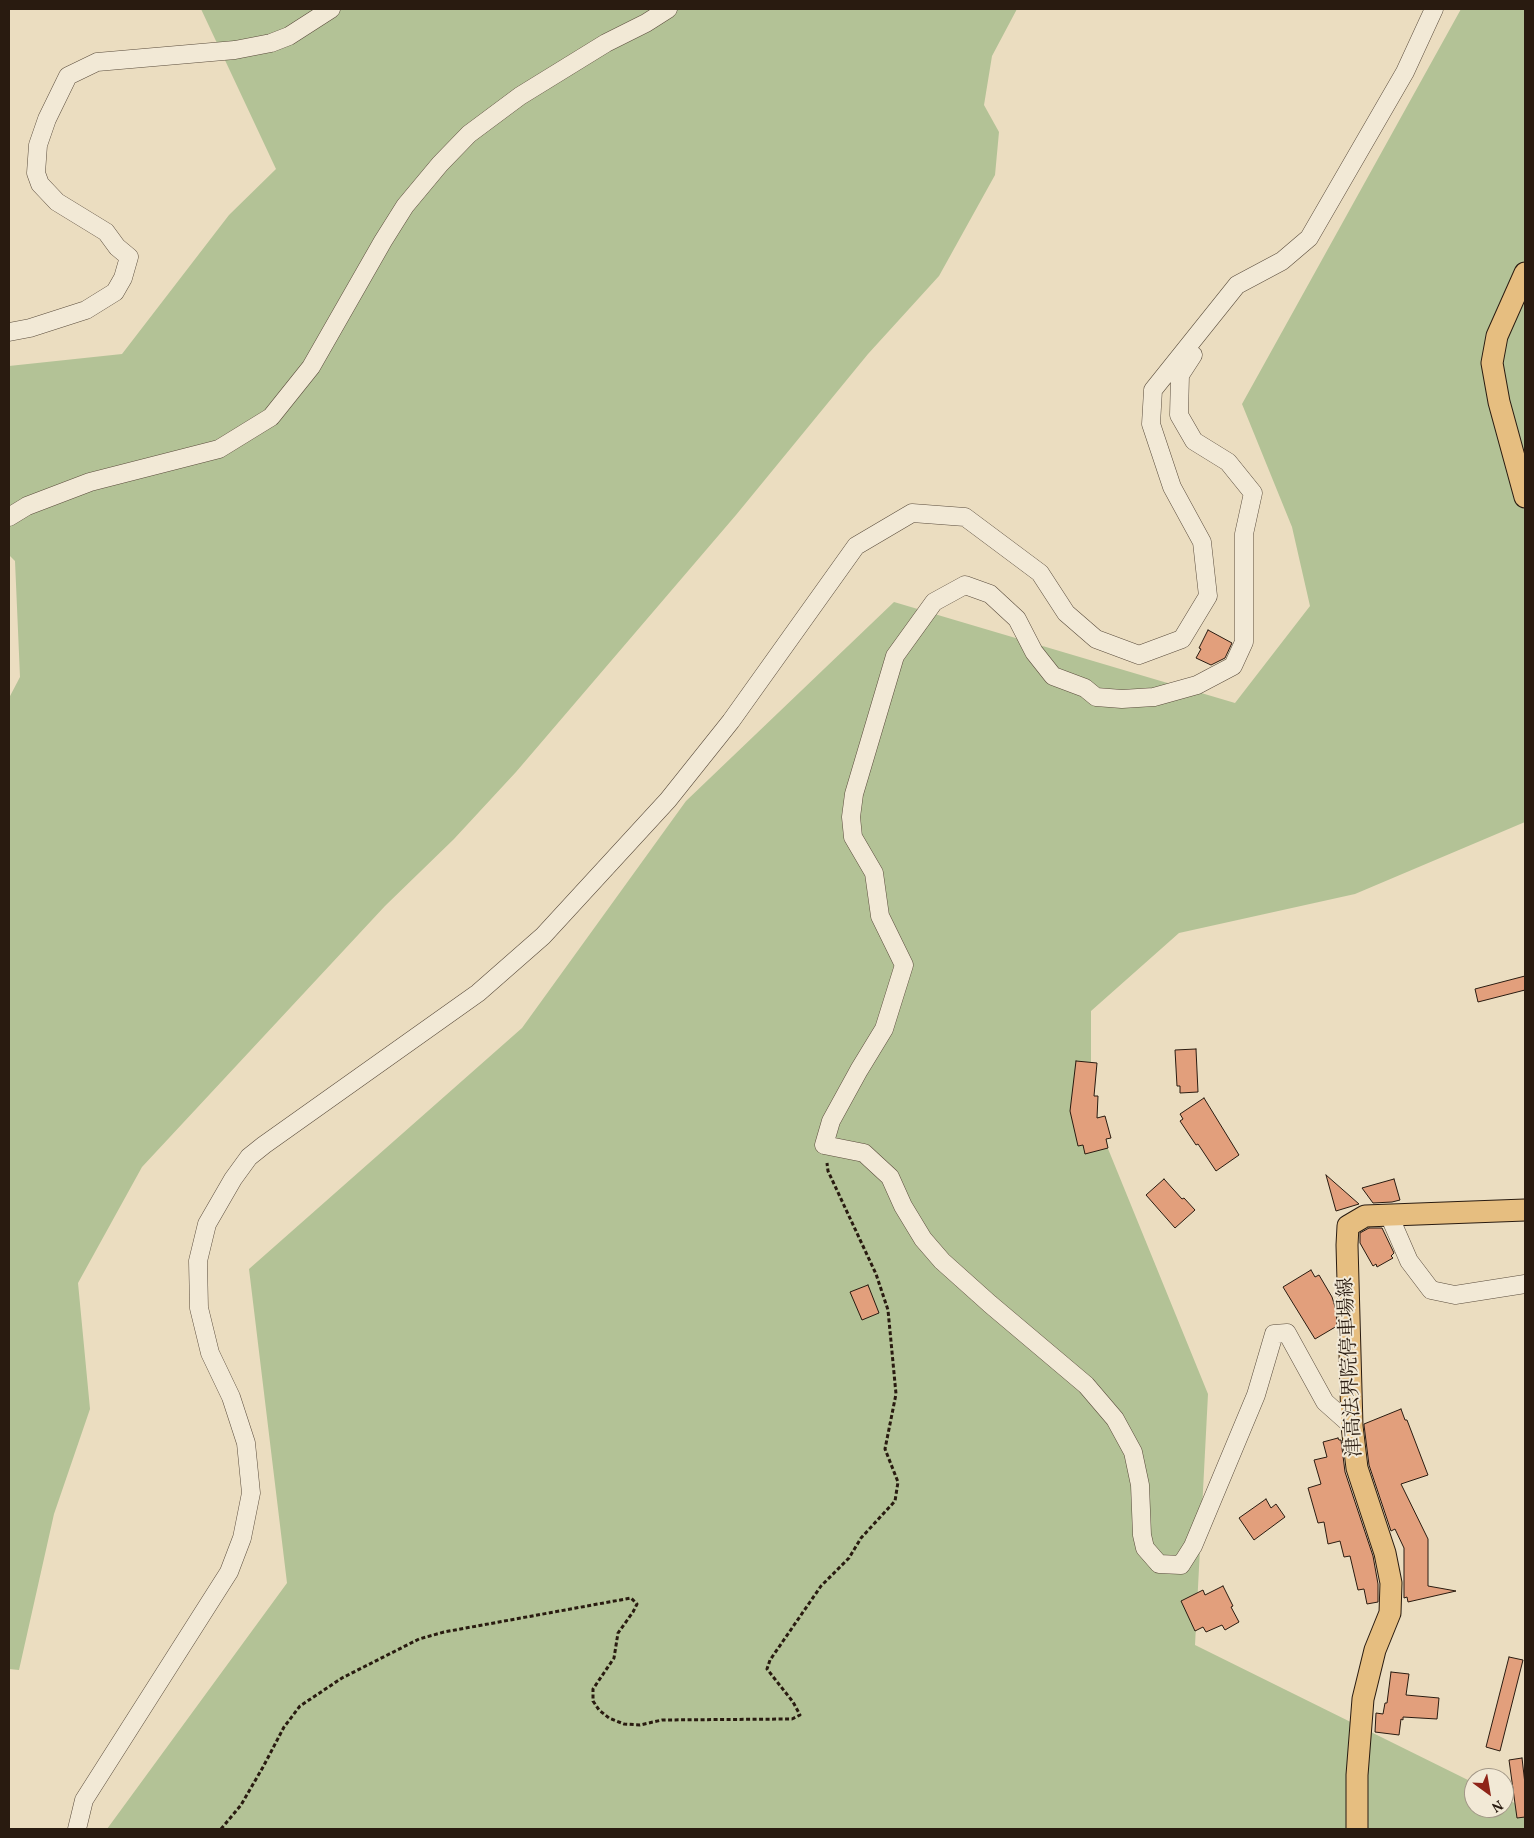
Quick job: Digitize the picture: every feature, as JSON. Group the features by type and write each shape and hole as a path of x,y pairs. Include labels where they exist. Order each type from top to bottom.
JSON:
{"main road":[{"path":"1525,273 1497,336 1492,363 1499,402 1525,497"},
{"name":"津高法界院停車場線","path":"1357,1829 1357,1776 1363,1699 1375,1650 1390,1613 1391,1583 1385,1553 1357,1468 1352,1426 1348,1226 1366,1216 1525,1210"}],"street":[{"path":"9,332 30,328 86,310 108,297 115,292 123,278 129,256 117,247 106,232 57,202 40,184 36,173 38,145 47,119 68,76 97,62 235,50 271,43 289,36 331,9"},
{"path":"9,517 27,506 90,482 219,449 271,417 311,367 383,241 406,206 457,146 469,134 520,96 606,43 646,23 668,9"},
{"path":"77,1829 84,1800 157,1688 228,1572 242,1538 251,1493 246,1443 231,1397 210,1353 199,1308 198,1261 207,1224 233,1179 249,1158 264,1145 478,993 543,936 668,800 731,721 856,546 912,513 965,517 1040,573 1066,613 1096,639 1139,655 1182,638 1208,596 1202,542 1172,487 1152,424 1153,390 1238,285 1282,261 1309,238 1405,72 1434,9"},
{"path":"1190,342 1193,355 1180,375 1178,415 1194,441 1228,462 1253,493 1244,534 1244,642 1233,666 1197,685 1154,697 1122,699 1096,697 1085,688 1052,676 1034,652 1017,619 990,594 965,585 934,602 895,656 854,794 850,817 853,837 874,873 880,916 904,965 884,1029 831,1121 824,1145 864,1153 890,1177 903,1206 924,1239 942,1261 1086,1385 1115,1418 1133,1452 1140,1485 1142,1535 1146,1548 1159,1564 1180,1565 1193,1546 1256,1395 1274,1334 1287,1334 1325,1402 1352,1426"},
{"path":"1389,1215 1410,1261 1431,1290 1455,1294 1525,1284"}],"path":[{"path":"220,1829 240,1805 284,1727 300,1706 342,1678 420,1639 444,1632 631,1598 637,1604 634,1612 618,1633 614,1658 593,1689 593,1701 608,1718 624,1724 640,1725 662,1720 792,1719 800,1715 793,1702 767,1669 770,1660 821,1586 849,1558 861,1538 895,1501 898,1482 885,1449 896,1394 888,1310 876,1274 828,1171 824,1145"}],"green space":[{"path":"201,9 1017,9 992,56 984,105 999,132 995,175 939,276 868,354 736,515 516,772 454,839 385,906 142,1167 78,1283 90,1409 54,1514 19,1670 9,1669 9,698 20,677 15,561 9,555 9,366 122,354 229,215 276,169"},
{"path":"1461,9 1525,9 1525,822 1355,894 1179,933 1091,1011 1091,1107 1208,1394 1195,1645 1464,1778 1464,1818 1514,1818 1514,1803 1525,1808 1525,1829 107,1829 287,1583 249,1269 522,1028 686,801 894,602 1235,703 1310,606 1292,527 1242,404"}],"building":[{"path":"1208,630 1232,643 1225,658 1211,665 1196,658"},
{"path":"1525,976 1525,990 1478,1002 1475,989"},
{"path":"1196,1049 1198,1092 1180,1093 1180,1086 1177,1086 1175,1050"},
{"path":"1076,1061 1097,1063 1094,1096 1098,1096 1097,1118 1105,1116 1111,1138 1106,1139 1108,1148 1085,1154 1083,1145 1078,1146 1070,1111"},
{"path":"1204,1098 1239,1155 1216,1171 1180,1121 1183,1119 1180,1114"},
{"path":"1326,1175 1359,1204 1336,1211"},
{"path":"1164,1179 1195,1210 1175,1228 1146,1195"},
{"path":"1394,1179 1400,1200 1373,1203 1362,1188"},
{"path":"1369,1228 1382,1228 1394,1253 1391,1256 1393,1258 1377,1267 1376,1264 1373,1266 1360,1243 1360,1233"},
{"path":"1311,1270 1315,1277 1319,1275 1332,1297 1336,1310 1337,1326 1315,1339 1283,1287"},
{"path":"868,1285 879,1313 862,1320 850,1292"},
{"path":"1401,1409 1428,1475 1401,1484 1428,1539 1428,1586 1456,1591 1408,1602 1407,1597 1404,1598 1404,1548 1395,1529 1391,1531 1369,1465 1364,1425"},
{"path":"1338,1438 1341,1440 1345,1472 1373,1556 1378,1584 1378,1602 1367,1604 1364,1589 1358,1590 1350,1556 1344,1557 1340,1541 1328,1544 1324,1522 1318,1523 1308,1488 1321,1484 1314,1460 1327,1457 1323,1442"},
{"path":"1266,1499 1271,1508 1276,1504 1285,1517 1254,1540 1239,1518"},
{"path":"1223,1586 1239,1622 1225,1630 1222,1625 1206,1632 1203,1627 1195,1631 1181,1601 1203,1590 1205,1595"},
{"path":"1509,1657 1523,1660 1500,1751 1486,1747"},
{"path":"1391,1672 1409,1674 1406,1695 1439,1698 1437,1719 1403,1717 1403,1720 1401,1719 1399,1735 1375,1732 1376,1713 1383,1714 1385,1703 1387,1703"},
{"path":"1522,1758 1525,1784 1525,1817 1517,1818 1514,1796 1514,1768 1510,1768 1509,1760"}]}
